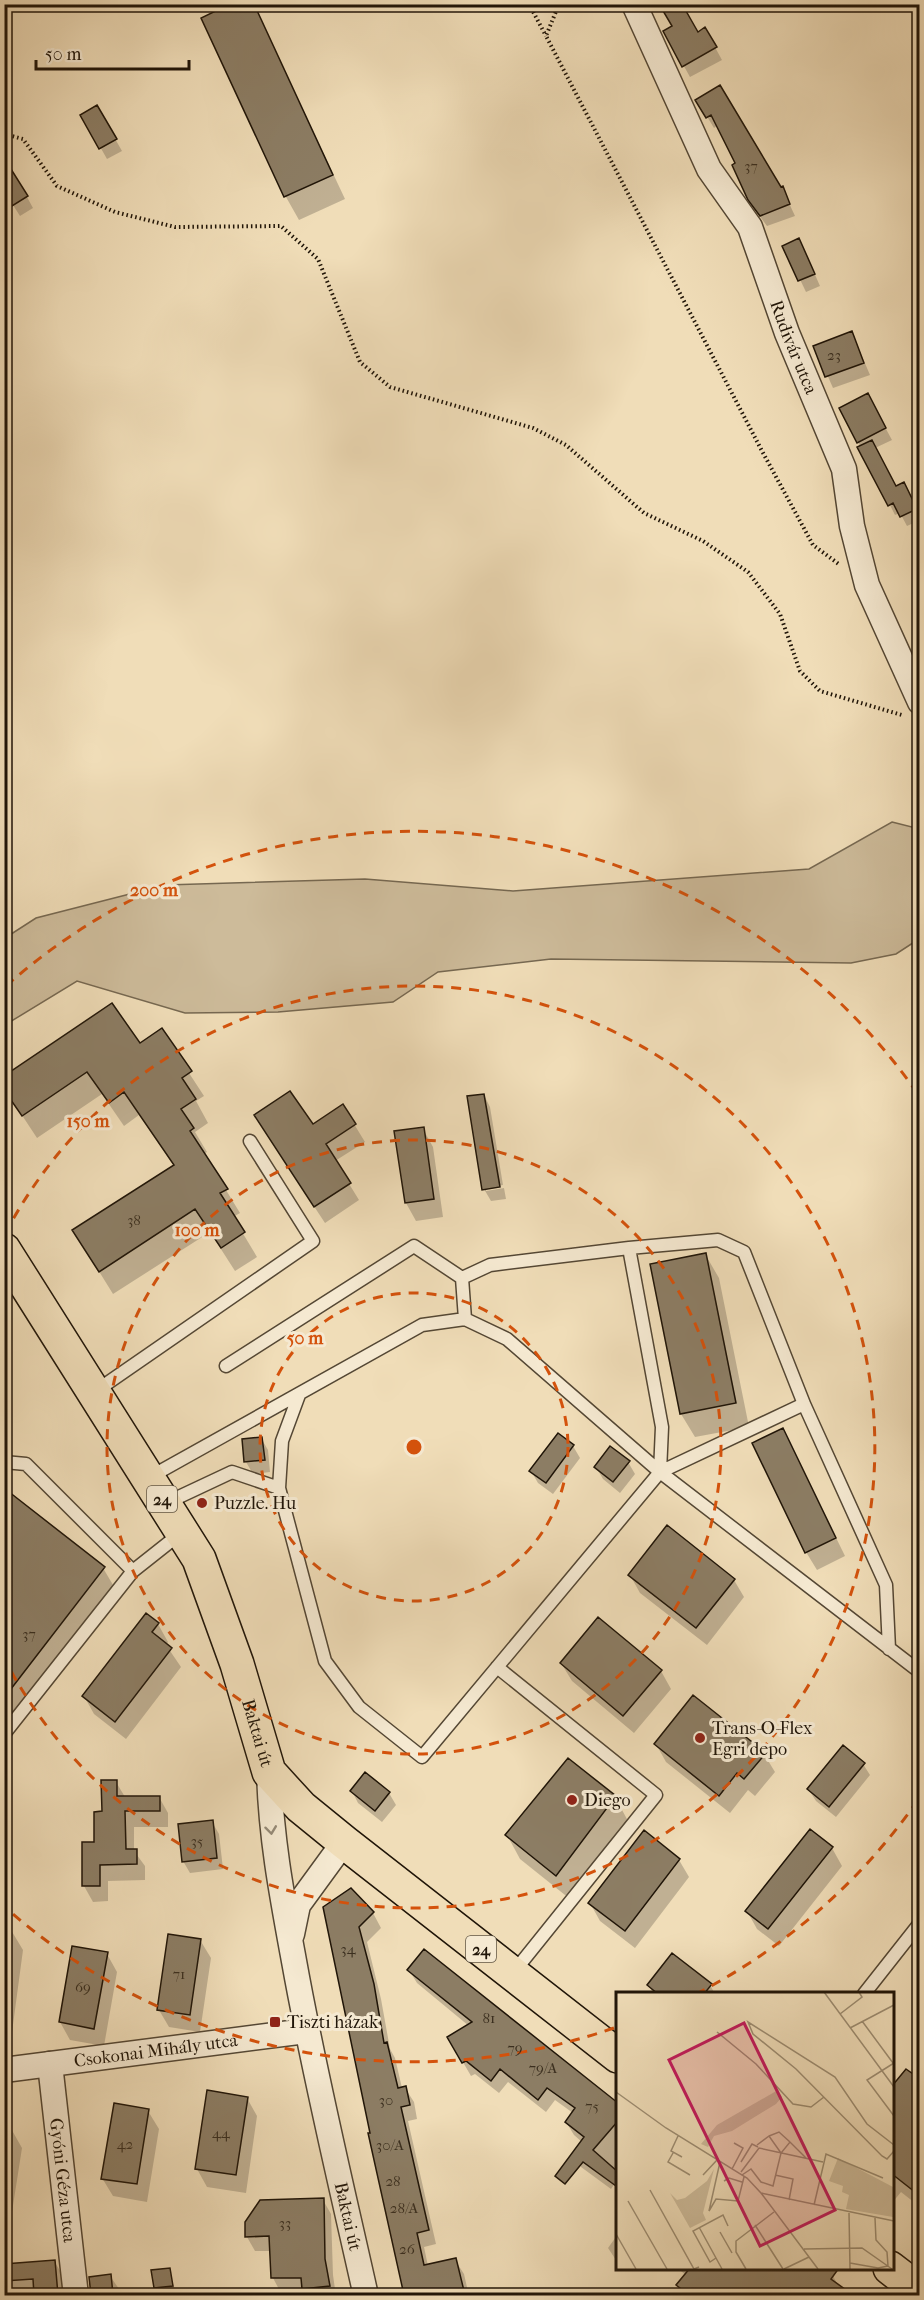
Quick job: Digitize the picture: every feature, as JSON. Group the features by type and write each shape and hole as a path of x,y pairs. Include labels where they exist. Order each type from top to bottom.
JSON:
{"main road":[{"name":"Baktai út","path":"8,1263 95,1392 199,1559 237,1664 269,1772 301,1807 344,1842"},
{"name":"24","path":"344,1842 616,2054"},
{"path":"893,2270 920,2291"}],"street":[{"name":"Rudivár utca","path":"634,4 709,169 750,226 787,333 843,469 852,526 867,585 915,710"},
{"path":"269,1772 270,1822 290,1942"},
{"name":"Baktai út","path":"344,1842 298,1905 290,1942 306,2031 366,2295"},
{"name":"Csokonai Mihály utca","path":"4,2070 306,2031"},
{"name":"Gyóni Géza utca","path":"50,2064 76,2295"}],"lane":[{"path":"95,1392 313,1241 250,1142"},
{"path":"462,1278 490,1265 629,1248 718,1240 744,1252 804,1404 886,1585 889,1649"},
{"path":"226,1366 414,1246 462,1278"},
{"path":"629,1248 662,1427 660,1472"},
{"path":"462,1278 465,1319"},
{"path":"157,1490 299,1395 422,1325 465,1319 507,1339 660,1472 920,1672"},
{"path":"299,1395 282,1442 279,1488 325,1661 359,1707 422,1758 660,1472 804,1404"},
{"path":"4,1462 26,1464 134,1571"},
{"path":"157,1490 232,1473 279,1488"},
{"path":"4,1734 134,1571 182,1532"},
{"path":"497,1667 656,1795 512,1973"},
{"path":"866,1992 920,1923"}],"path":[{"path":"529,4 813,545 867,585"},
{"path":"546,36 559,4"},
{"path":"4,134 23,139 57,186 115,212 175,227 281,226 318,259 360,362 390,387 533,428 566,445 644,513 703,541 748,572 780,614 800,671 820,691 915,710"}],"shaded area":[{"path":"892,822 920,829 919,939 896,954 851,963 551,959 438,972 393,1002 278,1012 185,1013 77,981 5,1025 5,938 36,918 165,885 365,879 513,891 809,869"}],"building":[{"path":"230,4 254,4 333,175 284,197 201,18"},
{"path":"659,4 682,4 698,32 705,27 717,47 682,67 663,31 672,26"},
{"path":"720,85 781,187 783,186 790,204 760,216 748,200 732,165 735,163 711,115 706,118 695,100"},
{"path":"97,105 117,139 99,149 80,115"},
{"path":"4,158 28,196 12,206 4,193"},
{"path":"799,238 815,274 798,281 782,246"},
{"path":"852,331 864,363 825,377 813,346"},
{"path":"868,393 886,428 857,443 839,408"},
{"path":"872,440 896,486 904,482 917,509 900,517 893,503 888,506 857,447"},
{"path":"112,1003 140,1043 162,1028 192,1071 182,1078 196,1099 181,1109 194,1128 190,1131 228,1189 220,1193 245,1232 221,1248 195,1209 99,1272 72,1230 174,1165 124,1092 109,1103 87,1072 22,1116 4,1090 4,1076"},
{"path":"290,1091 313,1124 343,1104 356,1124 326,1144 351,1183 314,1207 254,1115"},
{"path":"484,1094 500,1187 482,1190 467,1096"},
{"path":"424,1127 434,1199 405,1203 394,1131"},
{"path":"706,1253 736,1403 680,1414 650,1264"},
{"path":"783,1428 836,1538 805,1553 752,1443"},
{"path":"558,1433 574,1445 546,1483 529,1471"},
{"path":"262,1437 265,1460 244,1462 242,1439"},
{"path":"610,1446 630,1461 613,1482 594,1467"},
{"path":"4,1488 105,1567 4,1698"},
{"path":"667,1525 735,1579 696,1628 628,1575"},
{"path":"146,1613 159,1623 152,1632 172,1648 115,1722 82,1696"},
{"path":"598,1617 662,1670 623,1716 560,1663"},
{"path":"693,1695 766,1753 744,1779 737,1773 719,1796 654,1744"},
{"path":"843,1745 865,1763 829,1807 807,1789"},
{"path":"568,1758 616,1796 556,1876 505,1835"},
{"path":"365,1772 390,1792 375,1811 350,1791"},
{"path":"101,1780 117,1780 117,1796 160,1796 160,1811 125,1811 126,1849 137,1849 137,1864 100,1865 100,1886 82,1886 82,1842 94,1842 94,1812 102,1811"},
{"path":"213,1820 217,1858 182,1862 178,1824"},
{"path":"810,1829 833,1847 768,1929 745,1911"},
{"path":"644,1830 680,1859 625,1931 588,1903"},
{"path":"351,1888 374,1912 359,1927 374,1984 384,2043 387,2042 398,2088 406,2086 410,2105 401,2107 429,2230 417,2233 424,2265 456,2258 465,2295 404,2295 368,2133 370,2133 323,1907"},
{"path":"168,1934 201,1939 190,2015 157,2010"},
{"path":"72,1946 108,1952 94,2029 59,2022"},
{"path":"424,1949 616,2101 616,2123 593,2150 616,2170 616,2186 583,2162 565,2184 555,2176 584,2137 565,2122 575,2108 547,2088 538,2100 500,2069 491,2081 466,2061 462,2063 447,2037 472,2022 407,1970"},
{"path":"672,1953 712,1984 706,1992 656,1992 647,1985"},
{"path":"906,2069 920,2079 920,2196 894,2176 894,2084"},
{"path":"207,2090 248,2097 236,2175 195,2169"},
{"path":"114,2103 149,2109 137,2184 101,2179"},
{"path":"324,2198 325,2259 330,2286 302,2289 301,2278 271,2278 269,2236 245,2237 245,2222 260,2200"},
{"path":"55,2260 58,2295 34,2295 33,2279 4,2281 4,2264"},
{"path":"170,2268 173,2286 154,2288 151,2270"},
{"path":"688,2270 838,2270 831,2279 853,2295 689,2295 676,2285"},
{"path":"111,2274 113,2295 91,2295 89,2277"}],"place":[{"name":"Puzzle. Hu","path":"202,1503"},
{"name":"Trans-O-Flex Egri depo","path":"700,1738"},
{"name":"Diego","path":"572,1800"},
{"name":"Tiszti házak","path":"275,2022"}]}
